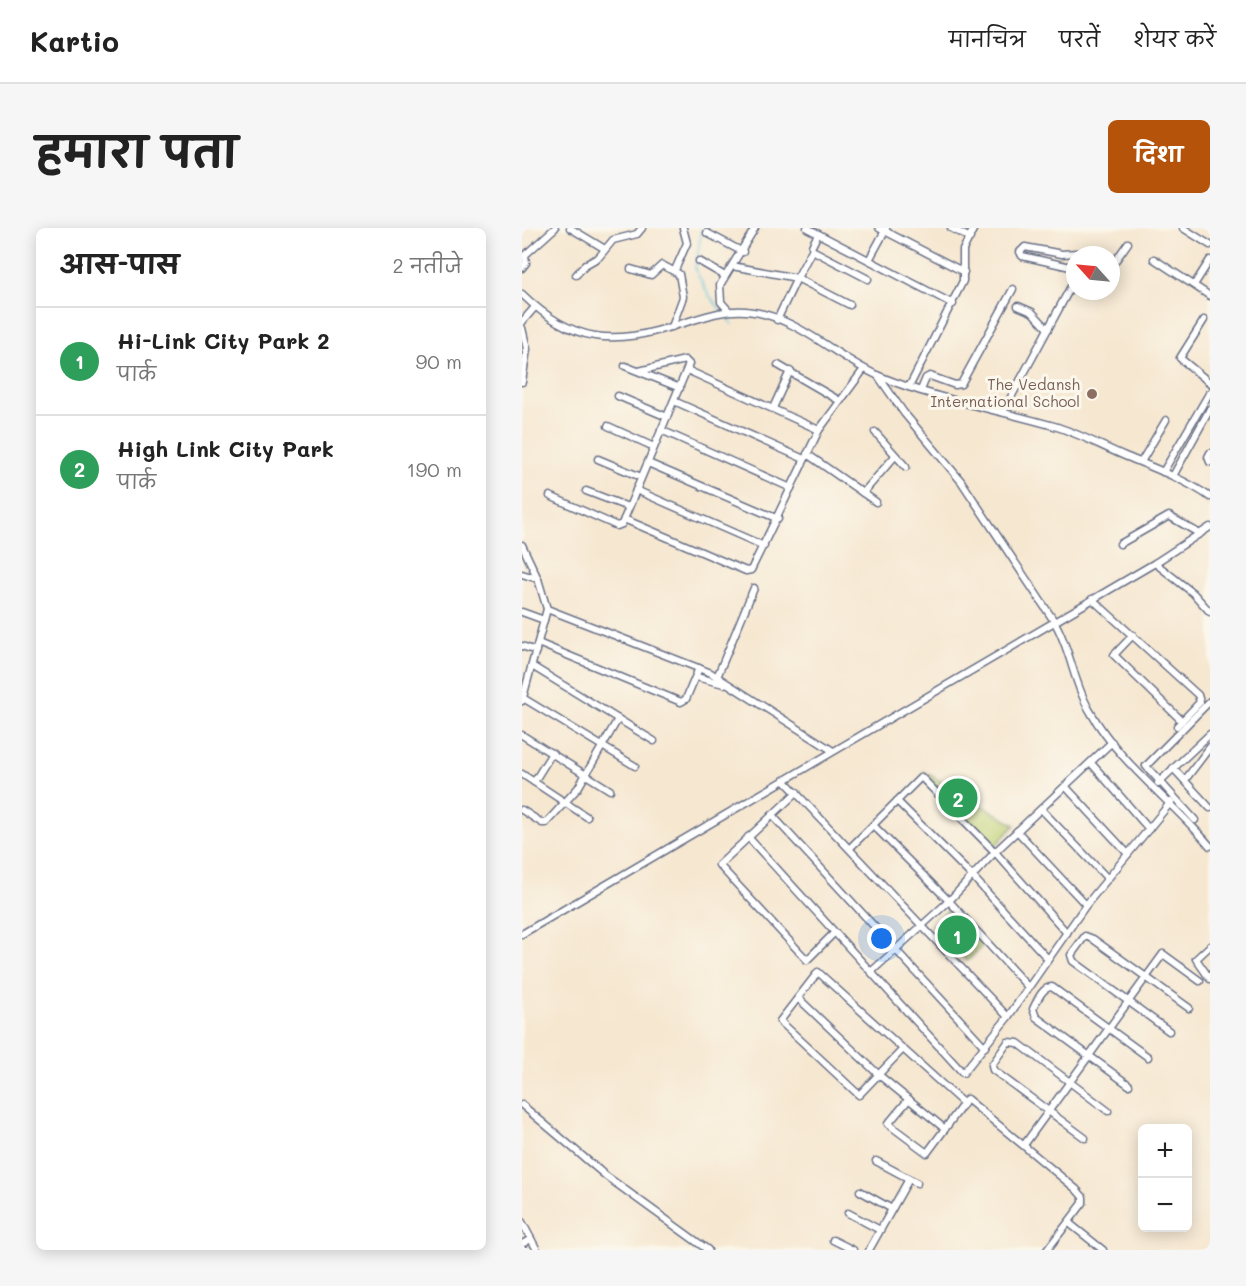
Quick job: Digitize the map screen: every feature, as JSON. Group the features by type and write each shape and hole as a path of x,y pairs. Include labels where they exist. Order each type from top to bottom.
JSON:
{"street":[{"path":"570,228 605,249"},
{"path":"576,275 613,240 637,234 642,228"},
{"path":"675,270 687,243 683,228"},
{"path":"727,311 719,294 725,276 743,252 755,228"},
{"path":"807,228 953,304"},
{"path":"951,228 970,238"},
{"path":"909,387 953,304 964,272 963,250 974,228"},
{"path":"1183,228 1210,245"},
{"path":"522,268 526,263 525,255 551,229"},
{"path":"869,260 883,229 964,272"},
{"path":"708,233 743,252"},
{"path":"812,246 818,234"},
{"path":"1120,254 1128,243"},
{"path":"1066,254 1025,247 1020,252 1022,256 1066,266"},
{"path":"777,320 812,250 868,279"},
{"path":"1154,259 1210,296"},
{"path":"1194,285 1210,260"},
{"path":"699,261 725,276"},
{"path":"631,269 648,275 660,266 675,270 679,274 683,297 672,327"},
{"path":"732,266 797,278 850,305"},
{"path":"921,390 926,378 930,376 955,385 961,384 1013,289"},
{"path":"522,294 536,308 569,330 590,336 622,336 672,327 727,311 756,312 803,332 878,376 909,387 1057,427 1173,476 1210,497"},
{"path":"1003,412 1066,296"},
{"path":"1018,306 1032,312 1048,329"},
{"path":"522,322 536,308"},
{"path":"1204,320 1180,358 1210,383"},
{"path":"522,328 527,350 522,382"},
{"path":"550,496 616,526 621,524 689,364 685,360 639,371"},
{"path":"778,365 840,401"},
{"path":"625,366 680,388"},
{"path":"624,519 746,571 751,570 778,519 819,430 864,369"},
{"path":"687,370 819,430"},
{"path":"773,408 790,371"},
{"path":"878,376 904,413 961,481 1054,621 1064,638 1084,699 1112,742 1195,820"},
{"path":"1163,472 1210,392"},
{"path":"618,396 667,417"},
{"path":"674,401 806,456 876,502"},
{"path":"1173,476 1210,409"},
{"path":"1141,462 1166,420"},
{"path":"608,426 654,447"},
{"path":"661,430 791,488"},
{"path":"875,432 906,467"},
{"path":"1210,453 1208,457 1210,462"},
{"path":"863,493 895,456"},
{"path":"598,459 641,477"},
{"path":"648,463 778,519"},
{"path":"636,490 764,546"},
{"path":"586,491 628,507"},
{"path":"1120,544 1169,516 1200,534"},
{"path":"522,934 1155,563 1210,527"},
{"path":"522,545 538,579 547,609 532,666 525,681 522,699 635,766"},
{"path":"1155,563 1193,593 1210,612"},
{"path":"522,574 538,579"},
{"path":"717,677 754,588"},
{"path":"1092,599 1133,635 1200,699 1180,724 1114,655 1133,635"},
{"path":"547,609 699,668 717,677 724,684 833,751"},
{"path":"522,612 544,620"},
{"path":"538,643 681,702 686,699 699,668"},
{"path":"522,646 536,651"},
{"path":"532,666 654,741"},
{"path":"696,677 724,684"},
{"path":"1210,701 1146,765 1171,802 1210,846"},
{"path":"522,810 544,824 566,804 586,775 618,719"},
{"path":"522,735 610,790"},
{"path":"1157,784 1208,738"},
{"path":"872,971 924,925 995,852 1112,742"},
{"path":"1185,780 1210,747"},
{"path":"534,782 552,753"},
{"path":"1091,763 1149,829"},
{"path":"1173,768 1210,808"},
{"path":"522,774 587,817"},
{"path":"850,848 921,777 995,852 1067,933"},
{"path":"784,780 924,925 1008,1017"},
{"path":"1066,787 1128,854"},
{"path":"797,792 719,865 807,960 834,933"},
{"path":"897,801 973,877 1048,959"},
{"path":"748,837 963,1073 1008,1017 1086,905 1171,802"},
{"path":"1042,810 1108,879"},
{"path":"772,815 985,1047"},
{"path":"873,825 949,901 1028,987"},
{"path":"1017,831 1086,905"},
{"path":"1169,1031 1072,959 1085,936 1090,937 1189,1008"},
{"path":"1210,946 1196,959 1210,979"},
{"path":"1024,1145 1167,947"},
{"path":"1163,954 1200,981"},
{"path":"903,1049 859,1095 780,1021 818,972 964,1104"},
{"path":"1129,1084 1036,1017 1033,1009 1039,997 1046,988 1052,987 1148,1057"},
{"path":"798,998 879,1075 945,1129"},
{"path":"1085,1138 993,1070 992,1065 1008,1042 1011,1040 1018,1043 1108,1111"},
{"path":"909,1099 888,1124 927,1153 967,1099 1083,1197 1083,1203 1047,1250"},
{"path":"522,1105 606,1176 708,1250"},
{"path":"876,1161 917,1184"},
{"path":"869,1250 909,1179"},
{"path":"860,1191 892,1209"},
{"path":"848,1213 880,1230"},
{"path":"522,1222 537,1250"},
{"path":"1070,1222 1103,1250"},
{"path":"522,1244 531,1239"},
{"path":"833,1240 853,1250"}],"green space":[{"path":"923,771 1015,825 993,848"},
{"path":"948,910 983,945 967,961 932,926"}],"waterway":[{"path":"702,228 695,269 708,294 720,309"},
{"path":"725,315 733,325"}],"place":[{"name":"The Vedansh International School","path":"1092,394"},
{"name":"High Link City Park","path":"958,798"},
{"name":"Hi-Link City Park 2","path":"957,935"}]}
